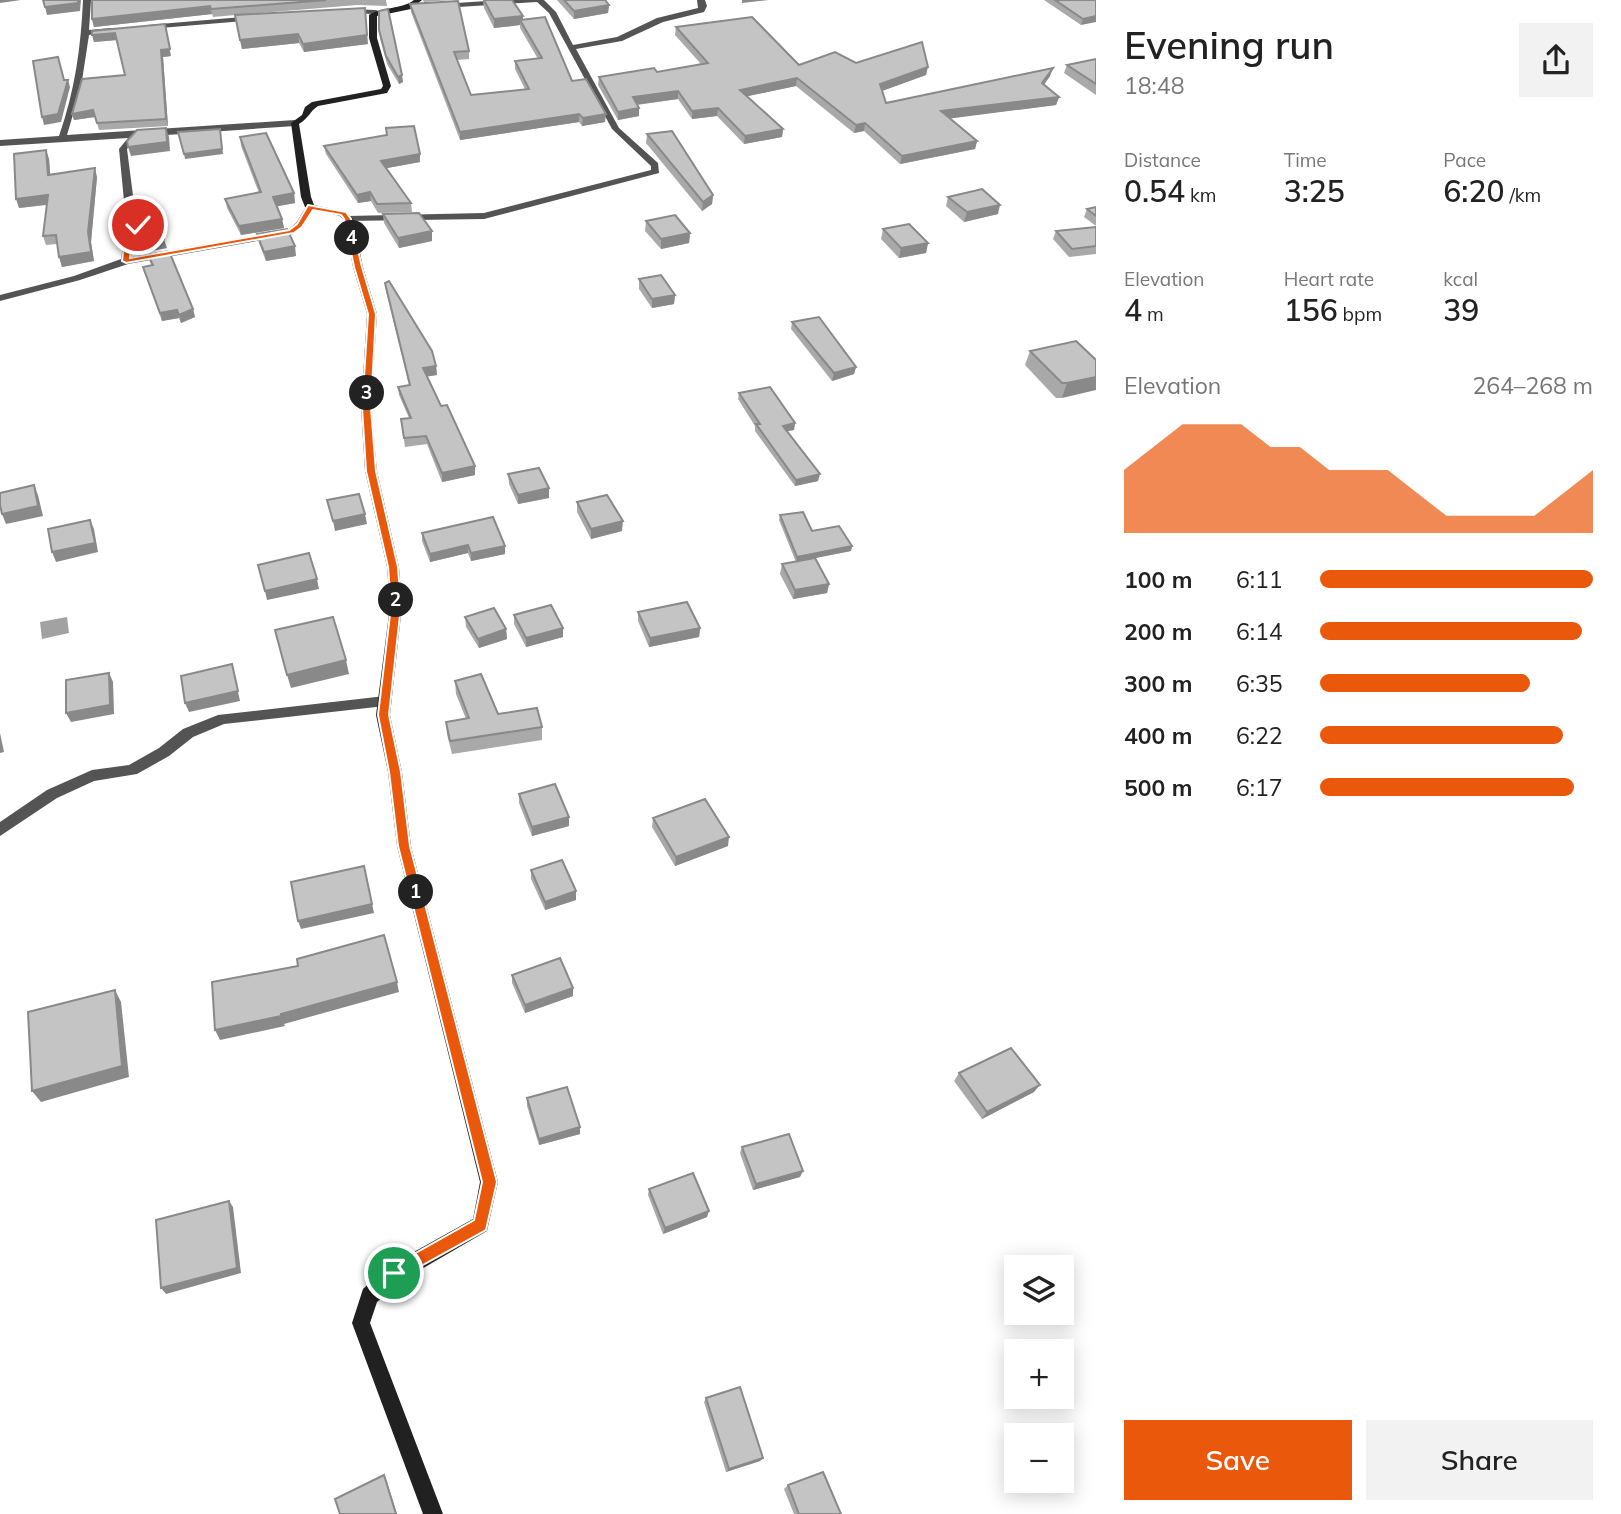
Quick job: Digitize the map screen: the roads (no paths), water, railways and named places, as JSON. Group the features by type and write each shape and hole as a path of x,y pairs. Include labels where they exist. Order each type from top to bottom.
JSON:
{"street":[{"path":"62,138 75,102 87,0"},
{"path":"348,219 484,216 656,171 655,165 616,129 552,12 537,0 434,6"},
{"path":"571,48 619,39 660,20 701,10 701,0"},
{"path":"332,11 376,12 417,5"},
{"path":"0,143 295,123 306,116 308,109 315,104 384,91 387,86 373,38 373,18 376,12"},
{"path":"134,28 266,16"},
{"path":"84,33 122,29"},
{"path":"295,123 306,197 310,207"},
{"path":"126,261 128,245 138,225 130,211 123,149 135,135"},
{"path":"310,207 343,214 348,219 372,314 366,408 371,471 394,580 396,606 383,715 395,772 404,846 489,1182 481,1225 394,1273 370,1296 361,1323 433,1514"},
{"path":"0,298 77,278 126,261 291,232 300,225 310,207"},
{"path":"0,830 52,794 92,776 132,770 164,752 188,733 223,719 385,701"}]}
